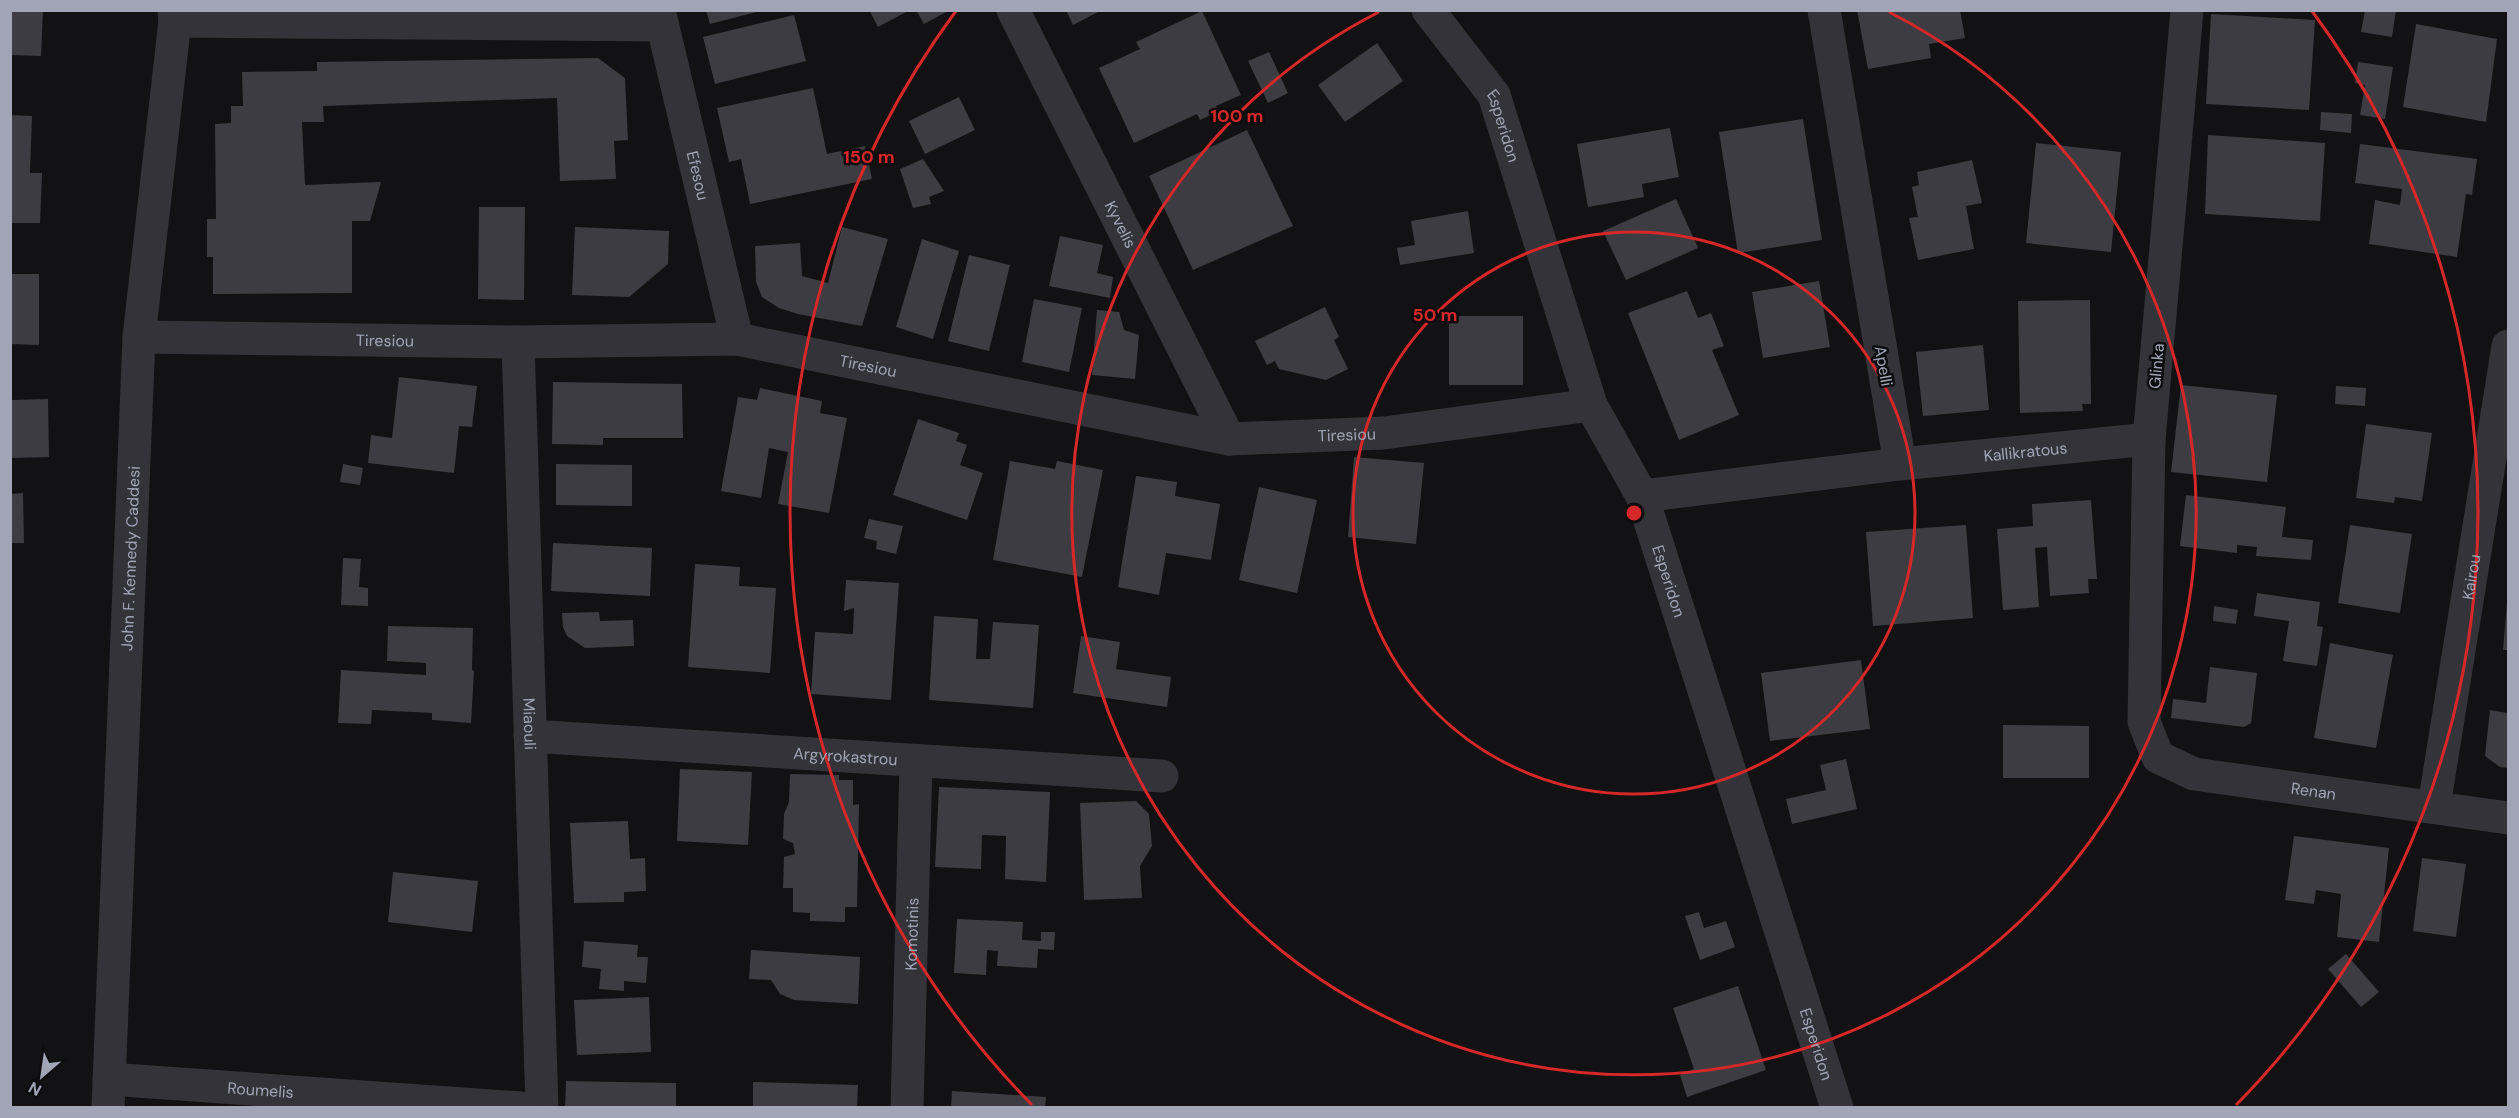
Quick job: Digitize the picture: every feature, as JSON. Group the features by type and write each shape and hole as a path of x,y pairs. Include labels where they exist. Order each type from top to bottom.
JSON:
{"street":[{"name":"Kyvelis","path":"1013,10 1229,439"},
{"name":"Esperidon","path":"1428,10 1494,95 1591,405 1642,496 1837,1107"},
{"name":"Apelli","path":"1824,10 1900,464"},
{"name":"Glinka","path":"2144,722 2149,439 2187,10"},
{"path":"175,16 661,18"},
{"name":"John F. Kennedy Caddesi","path":"109,1093 139,337 175,16"},
{"name":"Efesou","path":"661,18 737,339"},
{"name":"Tiresiou","path":"139,337 518,342 737,339 1229,439 1384,433 1591,405"},
{"name":"Miaouli","path":"518,342 542,1107"},
{"name":"Kairou","path":"2434,806 2508,346"},
{"name":"Kallikratous","path":"1900,464 2149,439"},
{"path":"1642,496 1900,464"},
{"name":"Renan","path":"2144,722 2158,757 2194,774 2508,818"},
{"name":"Argyrokastrou","path":"530,736 1162,776"},
{"name":"Komotinis","path":"906,1107 916,762"},
{"name":"Roumelis","path":"109,1093 520,1107"}],"building":[{"path":"10,10 43,10 41,56 10,55"},
{"path":"706,10 759,10 760,11 710,24"},
{"path":"869,10 910,10 878,27"},
{"path":"916,10 950,10 924,24"},
{"path":"1066,10 1102,10 1073,25"},
{"path":"1857,10 1960,10 1965,38 1929,44 1931,58 1868,69"},
{"path":"2365,10 2396,10 2392,37 2361,32"},
{"path":"1202,11 1241,95 1216,106 1219,111 1200,120 1197,114 1134,143 1099,68 1140,49 1136,42"},
{"path":"2211,14 2315,20 2309,110 2206,104"},
{"path":"794,15 806,61 715,84 703,37"},
{"path":"2416,24 2497,39 2486,122 2403,107"},
{"path":"1377,43 1403,81 1345,122 1318,85"},
{"path":"1269,52 1288,93 1268,103 1248,61"},
{"path":"598,58 625,78 628,140 614,141 616,179 560,181 557,98 323,106 324,122 302,122 305,185 381,182 370,221 352,221 352,293 213,294 213,257 207,257 207,219 216,219 215,124 231,123 231,106 243,106 242,72 317,71 317,62"},
{"path":"2358,62 2393,67 2385,119 2360,115 2365,85 2355,83"},
{"path":"813,88 827,154 865,146 872,179 750,204 741,159 729,162 717,108"},
{"path":"959,97 975,130 925,154 909,121"},
{"path":"2321,112 2352,114 2351,133 2320,130"},
{"path":"10,115 32,116 30,173 42,173 40,223 10,223"},
{"path":"1803,119 1822,240 1738,253 1719,132"},
{"path":"1670,128 1679,177 1642,184 1644,197 1588,207 1577,144"},
{"path":"1247,130 1293,226 1193,270 1149,176"},
{"path":"2208,135 2325,143 2320,221 2205,214"},
{"path":"2036,143 2121,152 2111,252 2026,243"},
{"path":"2360,144 2477,159 2472,195 2466,194 2457,257 2369,244 2375,200 2400,205 2402,189 2355,183"},
{"path":"923,159 944,191 929,197 931,204 913,208 900,169"},
{"path":"1972,160 1982,203 1966,206 1974,249 1918,260 1909,218 1918,217 1912,187 1919,185 1917,172"},
{"path":"1676,199 1698,248 1626,280 1603,231"},
{"path":"479,207 525,207 524,300 478,299"},
{"path":"1468,211 1474,253 1400,265 1397,248 1415,245 1411,221"},
{"path":"575,227 669,231 668,264 629,297 572,295"},
{"path":"842,227 888,239 862,326 798,314 779,308 762,297 756,282 755,246 800,243 802,276 828,283"},
{"path":"1060,236 1103,245 1097,273 1113,277 1110,298 1049,286"},
{"path":"922,239 959,251 933,339 896,327"},
{"path":"969,255 1010,265 989,351 948,341"},
{"path":"10,274 39,274 39,345 10,344"},
{"path":"1819,281 1830,347 1763,358 1752,292"},
{"path":"1687,291 1698,318 1711,313 1724,346 1712,350 1739,415 1679,440 1628,313"},
{"path":"1034,299 1082,308 1069,372 1022,362"},
{"path":"2090,300 2091,404 2082,404 2083,411 2020,413 2018,301"},
{"path":"1325,307 1339,337 1334,340 1348,369 1326,380 1279,369 1275,361 1267,365 1255,341"},
{"path":"1097,310 1119,312 1124,330 1139,335 1135,379 1092,375"},
{"path":"1449,316 1523,316 1523,385 1449,385"},
{"path":"1983,345 1989,410 1923,416 1916,352"},
{"path":"399,377 477,386 472,427 459,426 454,473 368,463 371,435 392,438"},
{"path":"553,382 682,384 683,438 603,438 603,445 552,444"},
{"path":"2181,385 2277,395 2267,482 2171,472"},
{"path":"2336,386 2366,388 2365,406 2335,404"},
{"path":"760,388 822,401 820,413 847,418 829,513 778,504 788,452 769,448 761,498 721,491 738,397 757,400"},
{"path":"48,399 49,457 10,458 10,400"},
{"path":"918,419 959,433 956,441 967,445 960,465 983,473 967,520 893,495"},
{"path":"2366,424 2432,433 2422,501 2395,497 2394,503 2356,498"},
{"path":"1354,457 1424,463 1416,544 1348,537"},
{"path":"1010,461 1055,469 1057,461 1103,470 1082,577 993,560"},
{"path":"343,464 363,468 360,485 340,482"},
{"path":"556,464 632,465 632,506 556,505"},
{"path":"1136,476 1177,482 1175,496 1220,504 1211,560 1166,553 1159,595 1118,587"},
{"path":"1259,487 1317,500 1297,593 1239,580"},
{"path":"23,493 24,543 10,543 10,494"},
{"path":"2186,495 2286,507 2282,537 2313,540 2311,560 2256,556 2257,547 2237,545 2237,553 2180,546"},
{"path":"2091,500 2097,579 2088,579 2089,593 2050,596 2047,547 2035,548 2039,607 2003,610 1997,529 2033,526 2032,504"},
{"path":"869,519 903,526 896,554 876,549 877,541 864,538"},
{"path":"1966,525 1973,618 1873,626 1866,532"},
{"path":"2350,525 2412,534 2400,613 2338,603"},
{"path":"553,543 652,548 650,596 551,591"},
{"path":"343,558 361,559 359,587 368,588 368,606 341,605"},
{"path":"695,564 740,567 739,586 776,588 770,673 688,667"},
{"path":"846,580 899,583 891,700 811,694 815,632 853,634 854,608 844,611"},
{"path":"2257,593 2320,602 2317,626 2323,627 2317,666 2283,661 2289,621 2254,616"},
{"path":"2507,603 2508,650 2503,650"},
{"path":"2214,606 2238,610 2236,624 2213,621"},
{"path":"599,612 600,621 633,620 634,646 585,648 567,636 563,627 562,613"},
{"path":"934,616 978,619 976,659 990,659 993,622 1039,625 1033,708 929,700"},
{"path":"388,626 473,628 472,670 474,671 471,723 432,720 432,713 372,710 371,724 338,723 341,670 426,675 426,663 387,661"},
{"path":"1081,636 1120,642 1116,669 1171,677 1167,707 1073,693"},
{"path":"2330,643 2393,655 2376,748 2314,738"},
{"path":"1861,660 1870,729 1770,741 1761,673"},
{"path":"2210,667 2257,673 2251,723 2244,727 2171,718 2173,699 2206,703"},
{"path":"2490,710 2508,713 2508,768 2500,767 2485,756"},
{"path":"2003,725 2089,726 2089,778 2003,778"},
{"path":"1846,759 1857,809 1792,824 1786,799 1826,790 1820,765"},
{"path":"680,769 752,772 748,845 677,841"},
{"path":"790,774 839,775 839,780 853,780 853,805 859,804 857,907 845,907 845,922 810,921 810,913 793,912 793,888 783,888 784,857 795,854 793,843 783,839 784,814 789,802"},
{"path":"939,787 1050,792 1046,882 1005,879 1006,836 982,835 981,869 935,867"},
{"path":"1136,801 1149,814 1152,846 1140,866 1142,898 1084,900 1080,803"},
{"path":"628,821 630,859 645,858 646,891 624,892 624,902 574,903 570,823"},
{"path":"2294,836 2389,848 2379,942 2337,937 2341,894 2316,890 2314,904 2285,900"},
{"path":"2422,858 2466,864 2456,937 2413,931"},
{"path":"393,872 478,881 472,932 388,922"},
{"path":"1699,912 1704,928 1726,921 1735,947 1700,960 1685,916"},
{"path":"957,919 1023,922 1022,940 1041,941 1041,932 1055,932 1054,950 1038,949 1037,968 997,966 998,951 987,950 986,975 954,973"},
{"path":"584,941 638,945 637,957 648,957 646,983 624,981 624,991 599,989 601,969 582,967"},
{"path":"751,950 860,957 858,1004 794,1000 780,994 771,980 749,979"},
{"path":"2346,954 2379,992 2361,1007 2328,969"},
{"path":"1738,986 1766,1070 1687,1097 1680,1075 1694,1069 1673,1008"},
{"path":"649,997 651,1052 577,1055 574,1000"},
{"path":"566,1081 676,1083 676,1108 565,1108"},
{"path":"753,1082 858,1085 857,1108 753,1108"},
{"path":"952,1091 1046,1097 1045,1108 951,1108"}]}
